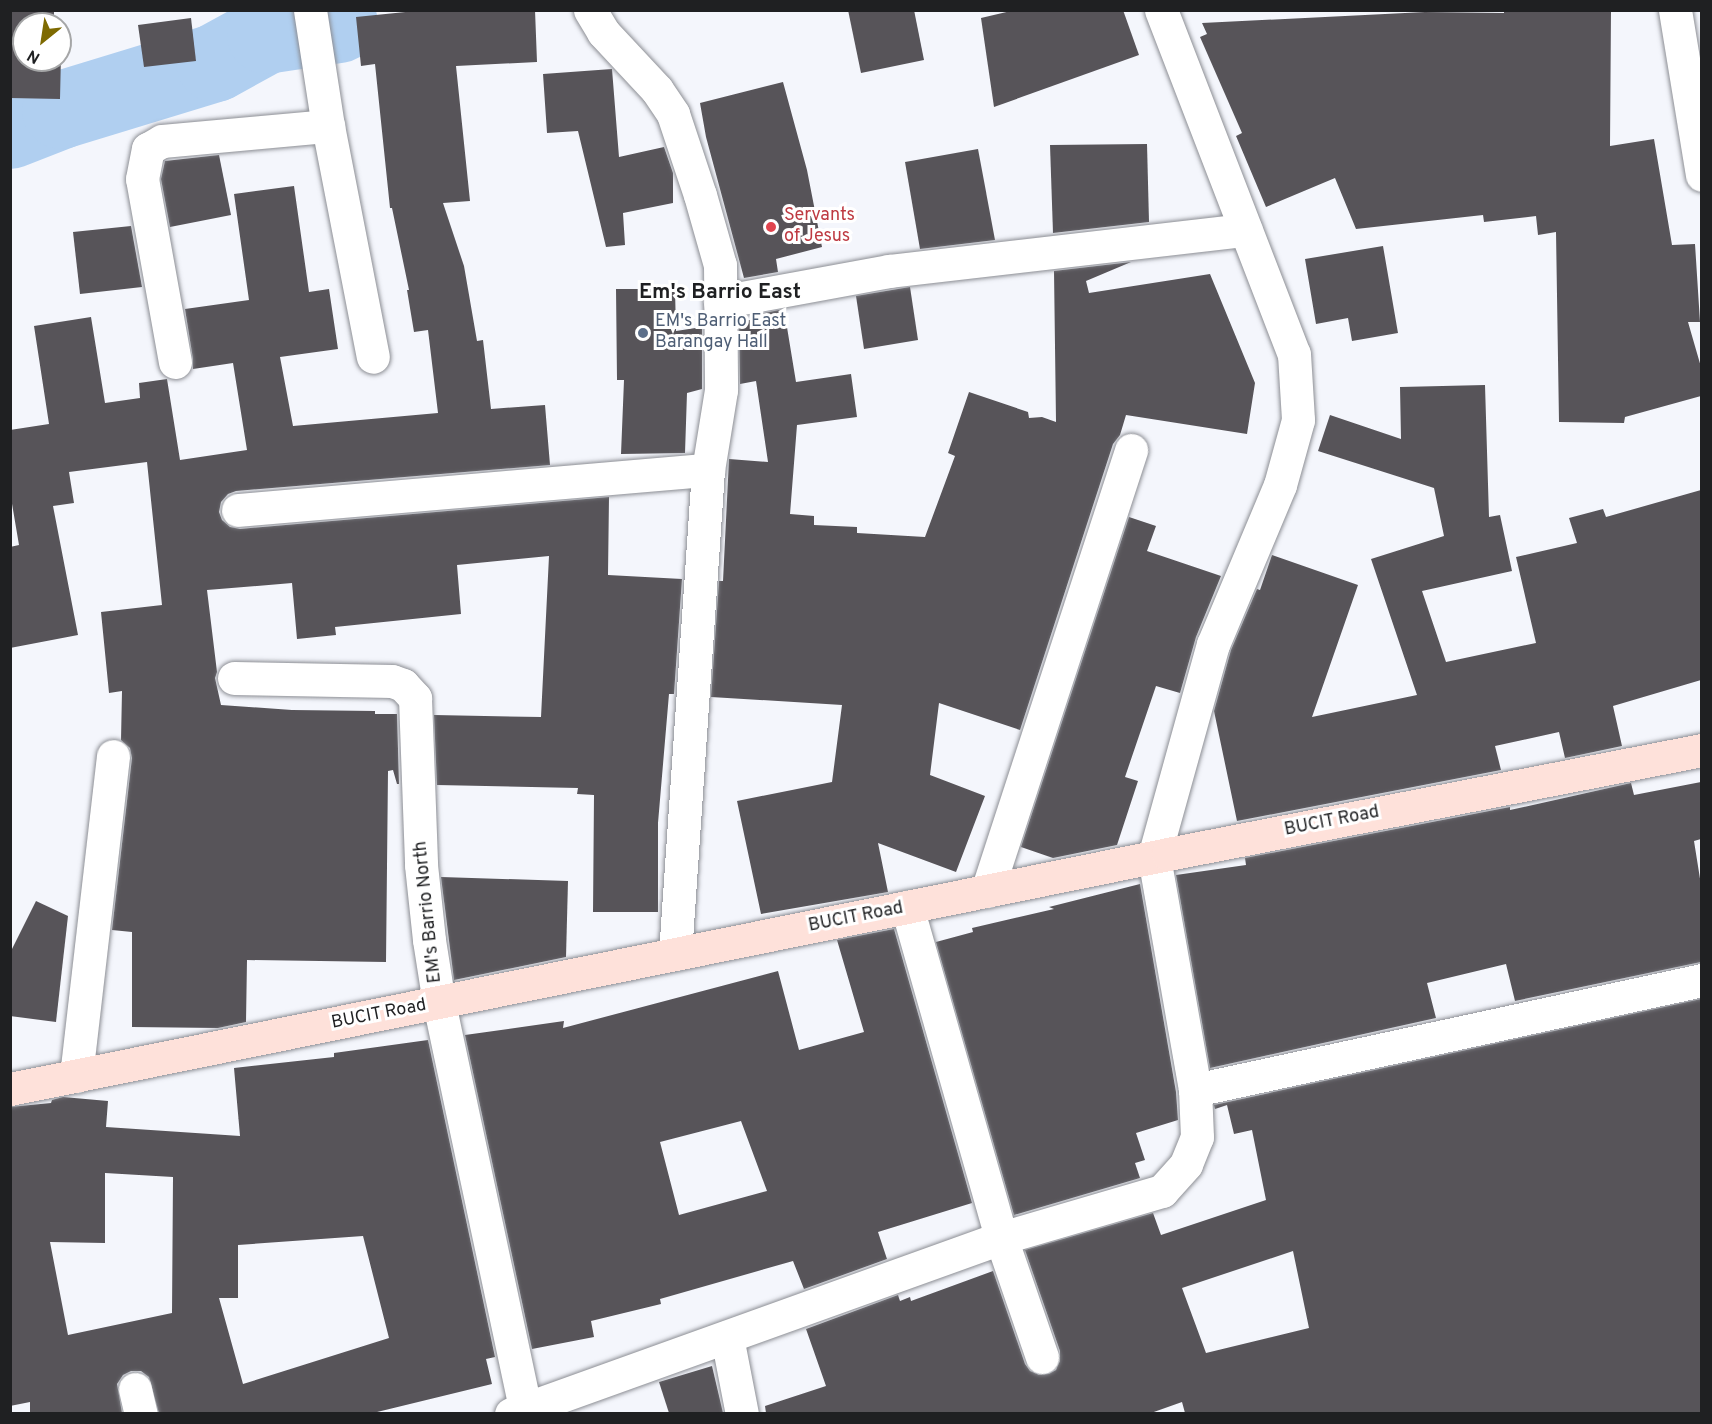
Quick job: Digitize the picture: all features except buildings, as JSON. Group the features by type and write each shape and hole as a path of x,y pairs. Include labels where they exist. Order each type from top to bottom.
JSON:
{"street":[{"path":"310,10 328,126 373,357"},
{"path":"590,10 603,32 657,90 673,114 720,265 721,390 708,470 675,954"},
{"path":"521,1412 1001,1238 1162,1191 1186,1164 1197,1137 1195,1090 1154,857 1213,644 1280,485 1298,420 1294,354 1161,10"},
{"path":"1675,10 1701,175"},
{"path":"175,362 142,179 148,149 162,141 328,126"},
{"path":"720,302 889,271 1246,230"},
{"path":"987,891 1131,450"},
{"path":"238,510 708,470"},
{"name":"EM's Barrio North","path":"234,678 392,681 411,691 415,698 421,865 439,1003 521,1412"},
{"name":"BUCIT Road","path":"10,1089 1154,857 1701,750"},
{"path":"76,1076 113,756"},
{"path":"907,907 1001,1238 1042,1358"},
{"path":"1195,1090 1701,980"},
{"path":"727,1337 742,1413"}],"waterway":[{"path":"10,130 61,110 215,63 266,35 339,24"}],"place":[{"name":"Servants of Jesus","path":"771,227"},
{"name":"EM's Barrio East Barangay Hall","path":"643,333"}],"district":[{"name":"Em's Barrio East","path":"720,293"}]}
